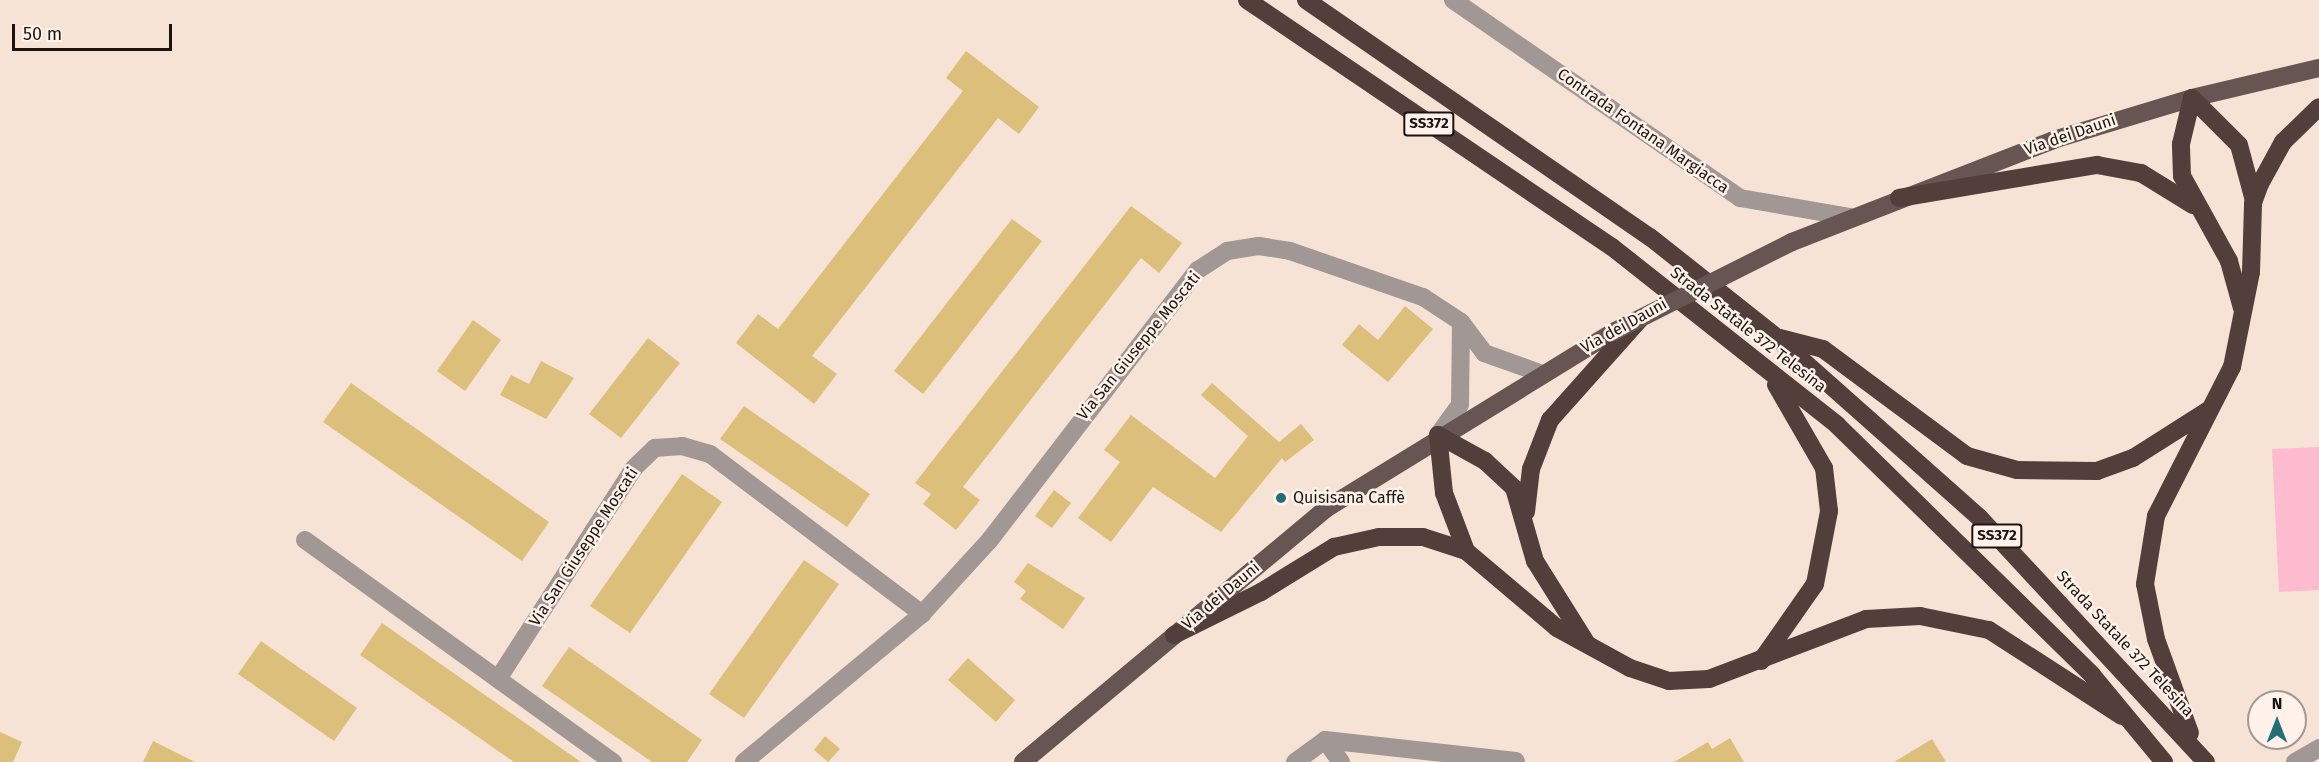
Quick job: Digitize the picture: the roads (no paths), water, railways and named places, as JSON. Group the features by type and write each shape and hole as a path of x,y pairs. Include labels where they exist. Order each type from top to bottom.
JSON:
{"highway":[{"name":"Strada Statale 372 Telesina","path":"1247,0 1612,247 1837,425 1924,506 2134,722 2164,762"},
{"name":"Strada Statale 372 Telesina","path":"1306,0 1650,237 1776,337 1979,517 2203,758"},
{"path":"2192,98 2239,145 2251,175 2253,203 2251,272 2242,309 2235,358 2156,516 2145,584 2176,705 2203,758"},
{"path":"2192,98 2180,160 2197,208 2229,261 2242,309"},
{"path":"2253,203 2283,142 2319,107"},
{"path":"1899,198 2097,165 2141,173 2197,208"},
{"path":"1526,517 1531,469 1550,420 1645,314"},
{"path":"1776,337 1823,349 1967,456 2018,470 2097,471 2133,458 2213,406"},
{"path":"1761,661 1815,584 1829,511 1824,468 1803,425 1766,371"},
{"path":"1438,435 1502,473 1526,517 1535,561 1587,644"},
{"path":"1438,435 1444,493 1466,550"},
{"path":"1174,635 1261,592 1334,547 1379,537 1424,537 1466,550 1557,628 1630,668 1669,681 1709,679 1866,619 1920,616 1989,630 2134,722"}],"main road":[{"name":"Via dei Dauni","path":"1023,762 1327,508 1540,372 1645,314 1792,242 1850,217 2053,140 2192,98 2319,68"}],"street":[{"name":"Contrada Fontana Margiacca","path":"1453,0 1740,198 1850,217"},
{"name":"Via San Giuseppe Moscati","path":"744,762 922,614 989,541 1198,270 1227,251 1259,246 1310,257 1424,297 1461,322 1484,353 1540,372"},
{"path":"1438,435 1460,405 1461,322"},
{"name":"Via San Giuseppe Moscati","path":"498,679 634,468 655,448 682,446 710,454 922,614"},
{"path":"305,540 613,762"},
{"path":"1295,762 1325,740 1516,761"},
{"path":"1325,740 1341,762"},
{"path":"2295,762 2317,749"}],"place":[{"name":"Quisisana Caffè","path":"1281,498"}]}
